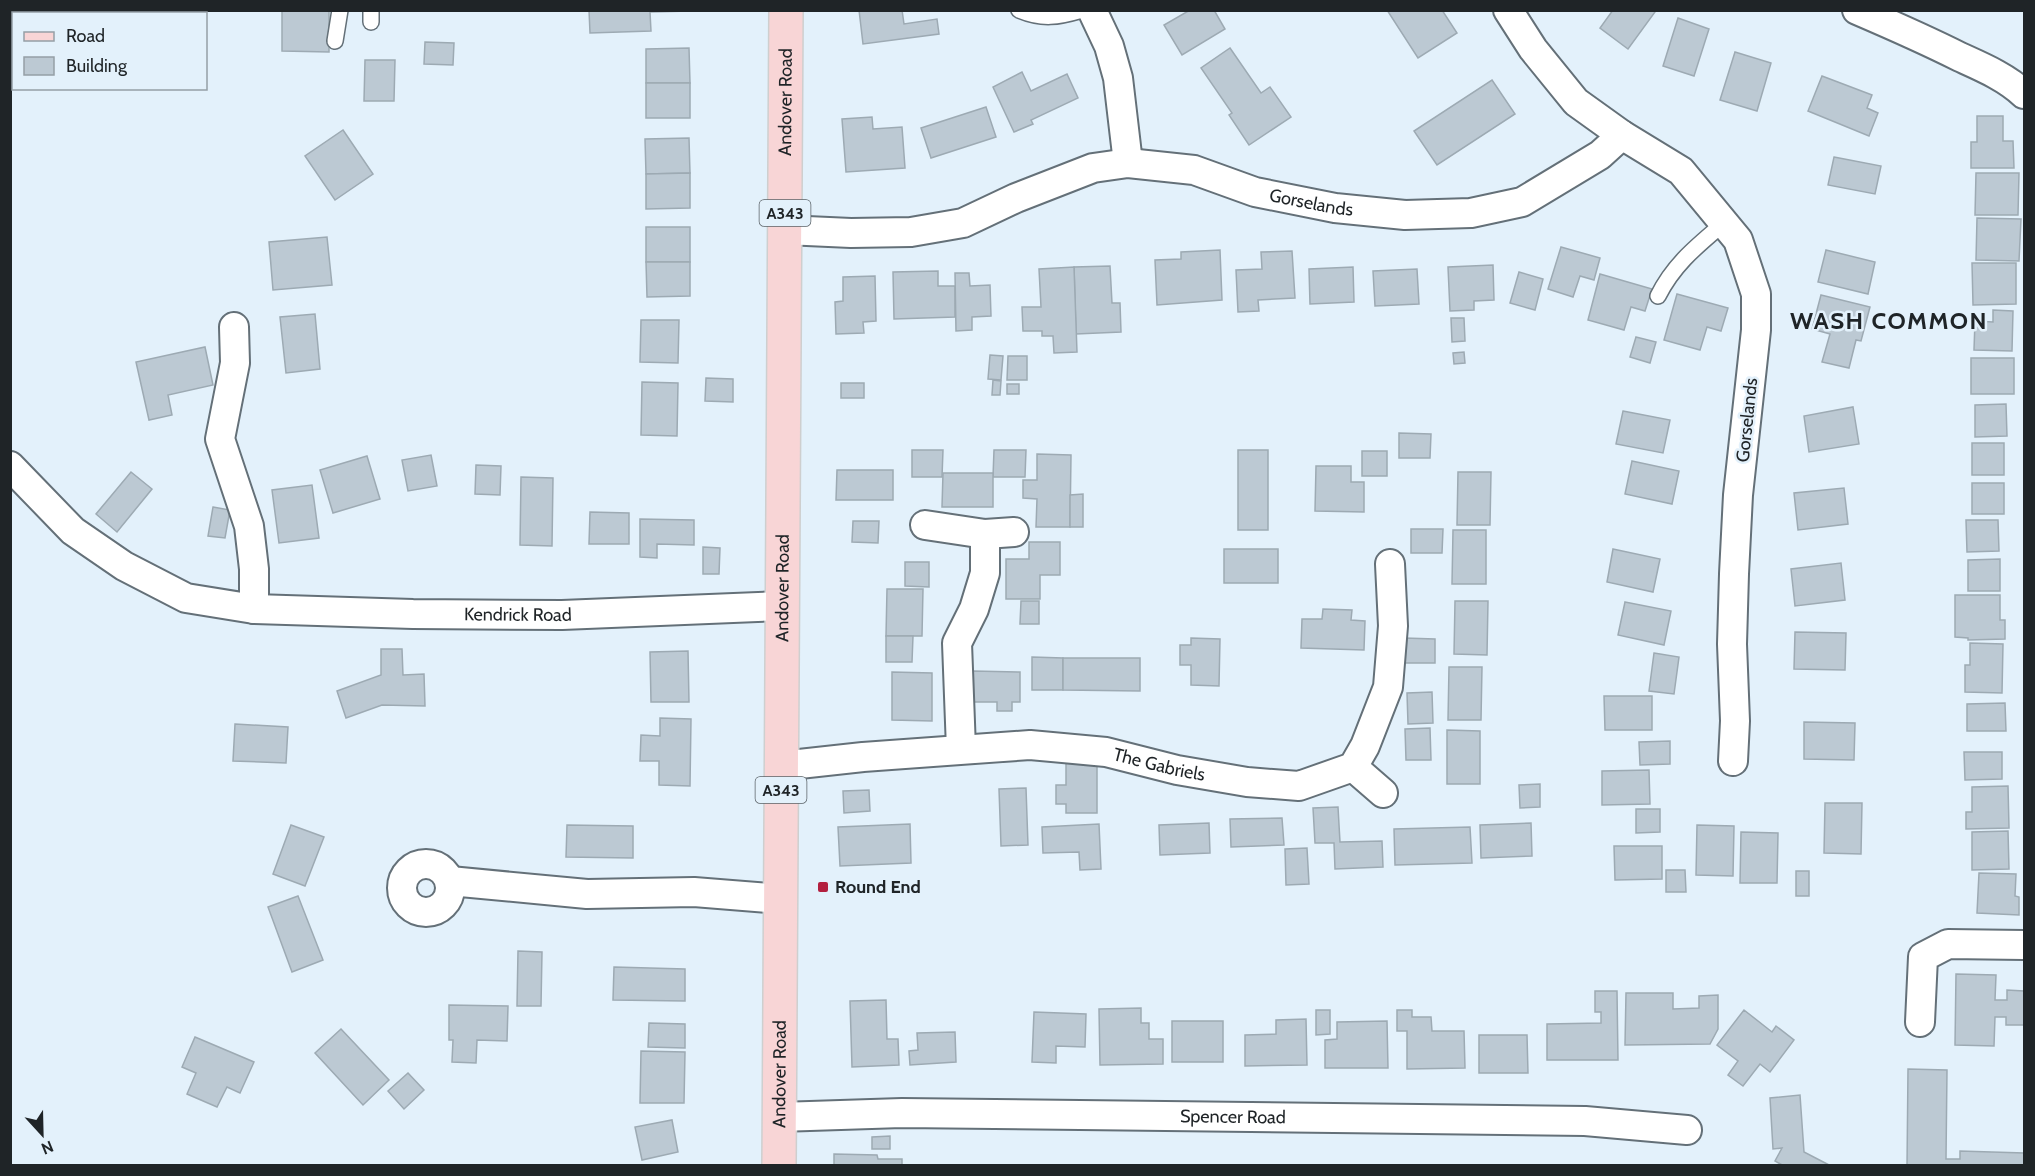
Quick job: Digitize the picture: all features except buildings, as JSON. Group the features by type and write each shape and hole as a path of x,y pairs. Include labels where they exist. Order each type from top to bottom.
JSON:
{"main road":[{"name":"Andover Road","path":"779,1166 786,10"}],"street":[{"path":"1092,10 1108,46 1118,78 1128,163"},
{"name":"Gorselands","path":"1508,10 1533,49 1576,102 1622,135 1682,171 1738,240 1756,294 1756,330 1738,495 1734,574 1732,644 1736,721 1733,760"},
{"path":"1857,10 1994,73 2025,94"},
{"name":"Gorselands","path":"785,230 851,233 911,232 963,223 1016,198 1093,168 1128,163 1194,170 1255,192 1335,208 1405,214 1471,213 1522,202 1600,156 1622,135"},
{"path":"234,327 235,363 220,439 249,526 254,569 254,609"},
{"name":"Kendrick Road","path":"13,462 73,531 124,566 186,598 254,609 413,614 562,615 783,606"},
{"path":"925,525 985,534 1014,532"},
{"path":"961,749 957,644 974,609 986,573 985,534"},
{"path":"1383,793 1353,766 1365,746 1388,687 1394,626 1390,564"},
{"name":"The Gabriels","path":"781,766 961,749 1030,745 1106,752 1177,770 1247,782 1299,786 1353,766"},
{"path":"450,881 587,894 694,892 781,899"},
{"path":"1920,1022 1923,957 1948,944 2025,945"},
{"name":"Spencer Road","path":"779,1117 902,1113 1585,1121 1688,1130"}],"lane":[{"path":"335,41 339,10"},
{"path":"1019,10 1030,15 1054,18 1082,10"},
{"path":"1658,296 1664,283 1680,261 1724,224"}],"place":[{"name":"Round End","path":"823,887"}],"district":[{"name":"WASH COMMON","path":"1889,320"}]}
